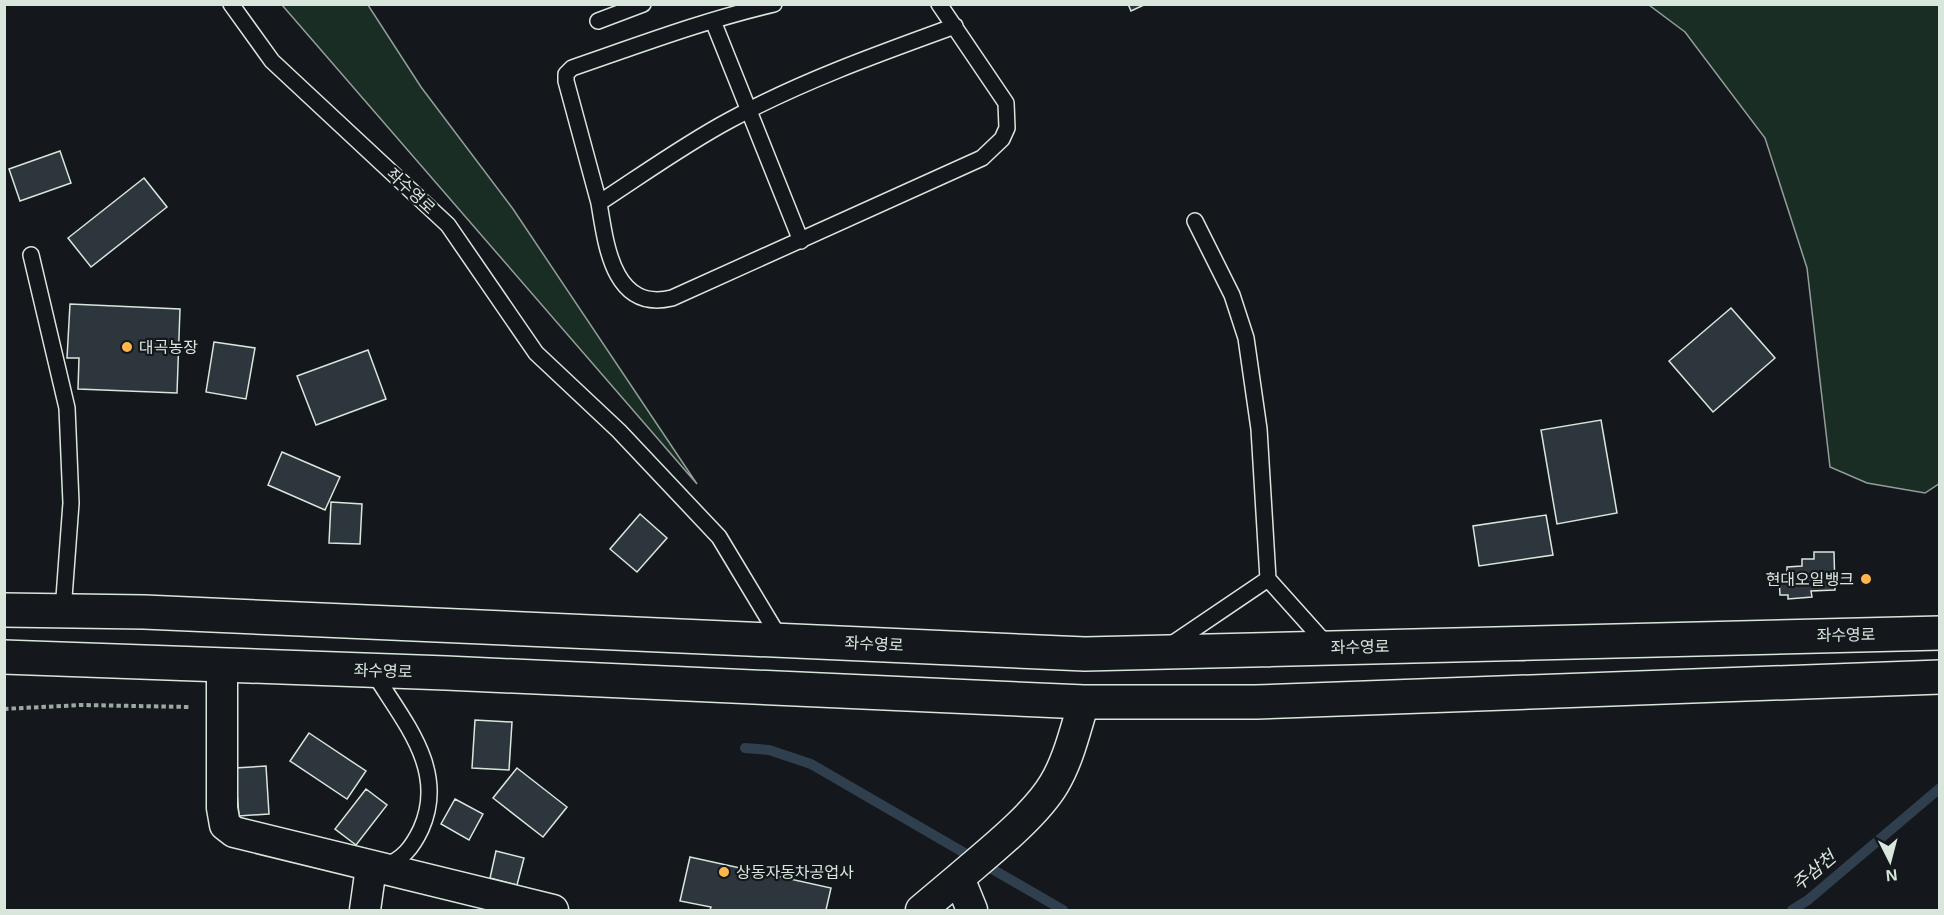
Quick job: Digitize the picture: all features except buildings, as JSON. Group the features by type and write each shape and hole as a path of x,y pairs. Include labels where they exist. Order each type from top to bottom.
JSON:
{"street":[{"name":"좌수영로","path":"4,610 168,613 1085,654 1940,633"},
{"name":"좌수영로","path":"4,657 372,670 1084,702 1256,702 1940,677"},
{"path":"222,664 222,808 227,827 234,832 553,910"},
{"path":"921,910 1023,822 1053,785 1066,759 1084,702"},
{"path":"365,910 375,867"},
{"path":"962,875 972,910"}],"lane":[{"name":"좌수영로","path":"231,4 272,62 448,225 536,353 619,431 718,537 781,640"},
{"path":"598,21 643,4"},
{"path":"774,4 713,21 572,68 567,75 566,81 599,203 606,244 617,275 635,295 647,300 672,298 982,158 1002,139 1007,128 1006,103 939,4"},
{"path":"713,21 801,241"},
{"path":"599,203 681,150 749,111 837,69 955,26"},
{"path":"1195,221 1232,295 1246,338 1259,429 1268,579 1330,648"},
{"path":"31,255 67,408 71,503 63,611"},
{"path":"1159,652 1268,579"},
{"path":"372,670 424,757 430,779 426,816 416,840 398,861 375,867"}],"path":[{"path":"4,709 81,705 222,708"}],"green space":[{"path":"282,5 368,5 421,87 513,209 697,484"},
{"path":"1649,5 1939,5 1940,483 1925,493 1867,483 1830,467 1807,268 1765,138 1685,32"}],"waterway":[{"path":"745,748 769,750 811,764 1063,910"},
{"name":"주삼천","path":"1792,910 1808,900 1940,788"}],"place":[{"name":"대곡농장","path":"127,347"},
{"name":"현대오일뱅크","path":"1866,579"},
{"name":"상동자동차공업사","path":"724,872"}]}
